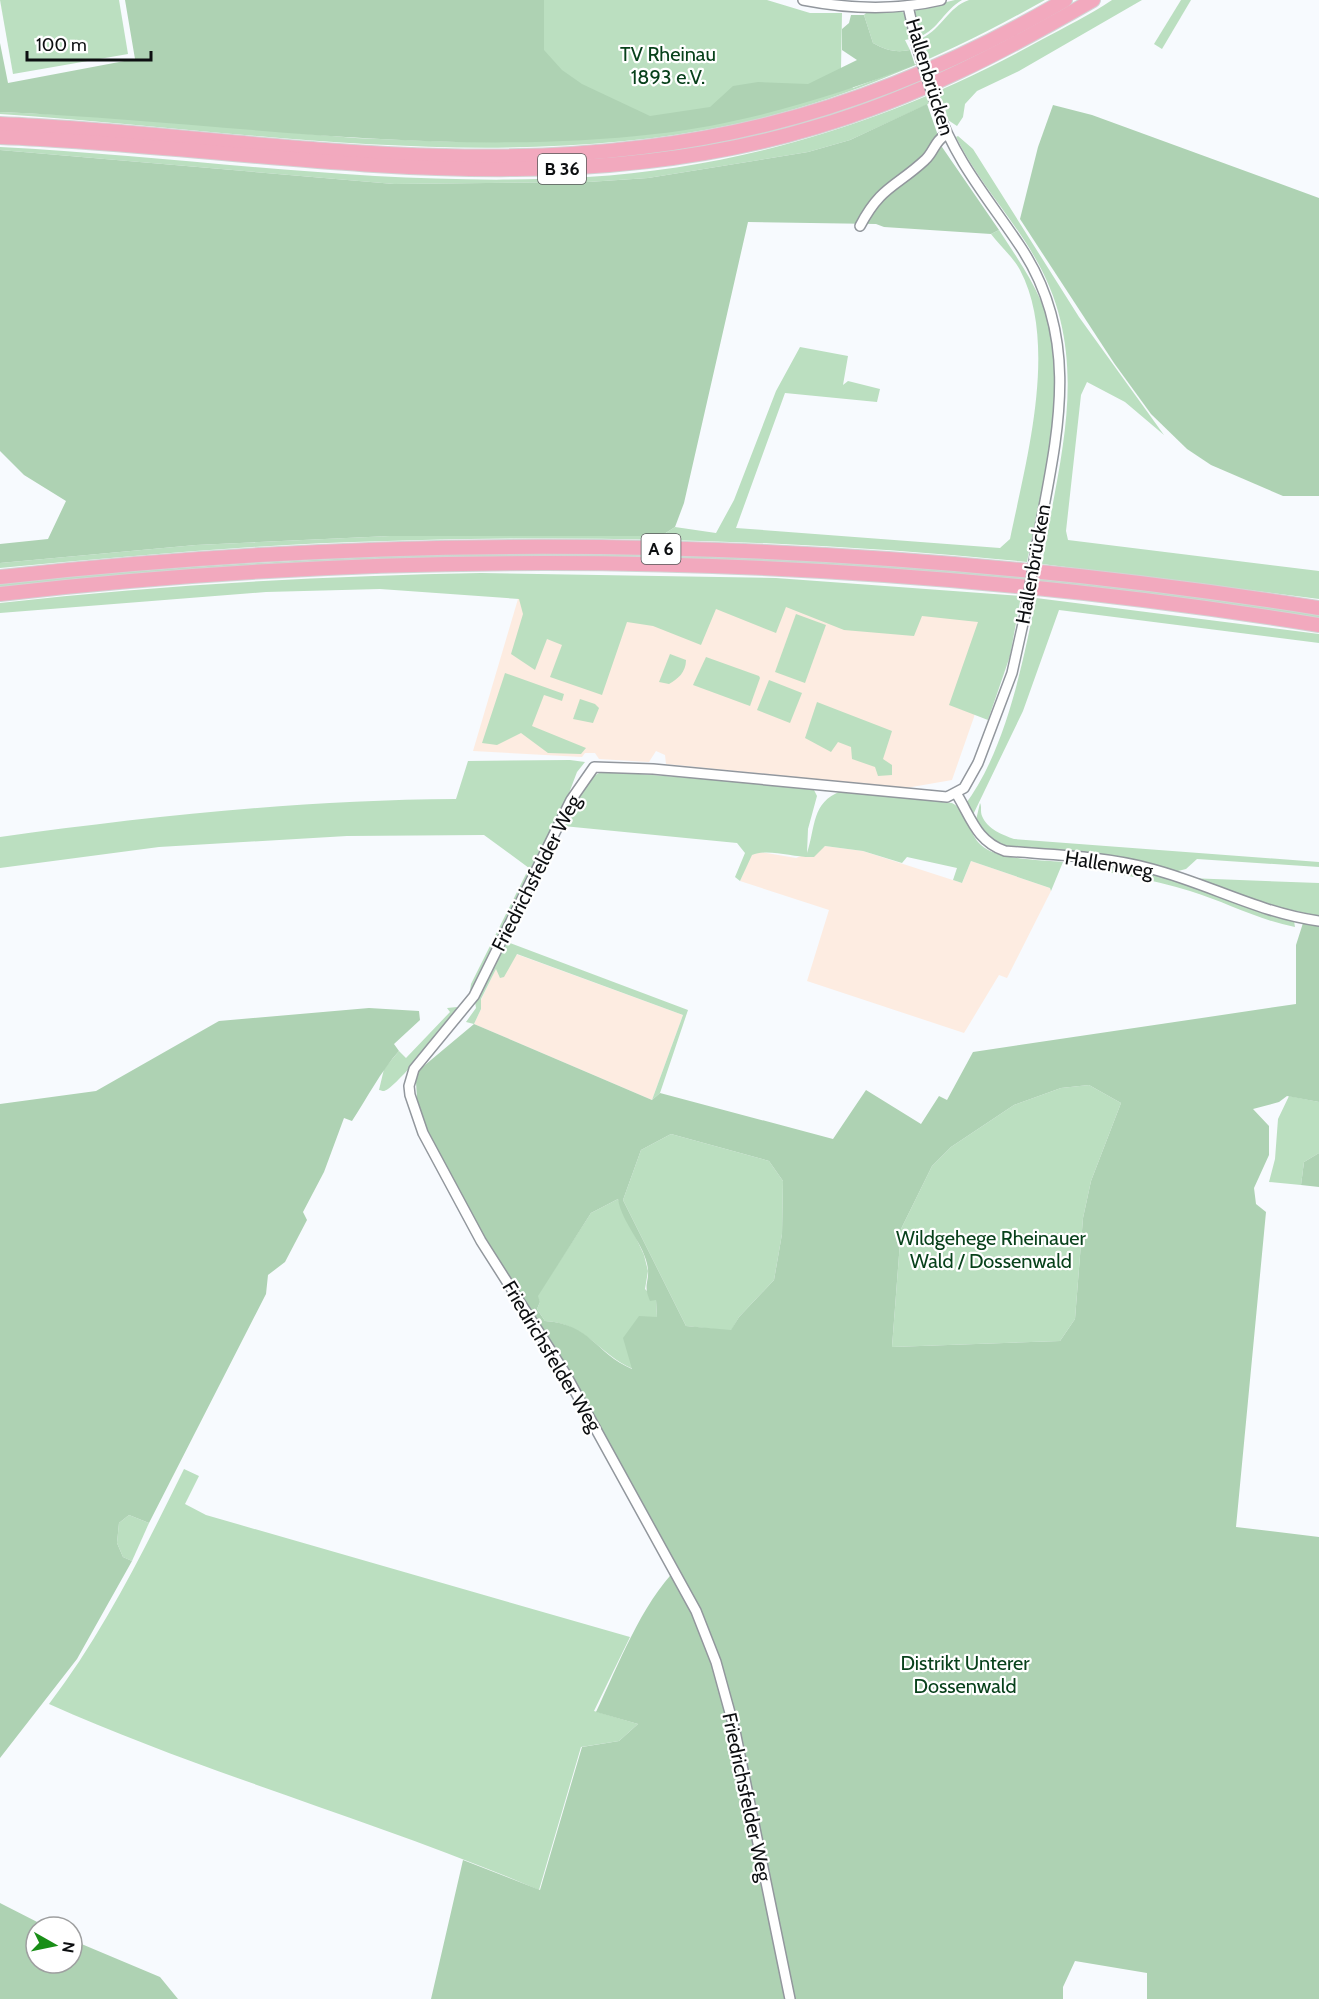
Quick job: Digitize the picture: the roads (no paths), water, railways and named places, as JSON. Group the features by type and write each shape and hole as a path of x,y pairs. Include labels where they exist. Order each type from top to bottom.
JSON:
{"highway":[{"name":"B 36","path":"0,124 443,156 552,156 659,147 753,129 854,100 977,48 1065,0"},
{"name":"B 36","path":"0,137 342,165 439,170 549,170 660,160 770,140 875,108 987,59 1093,0"},
{"name":"A 6","path":"0,577 136,564 298,553 457,548 639,548 846,556 1000,568 1184,589 1319,608"},
{"name":"A 6","path":"0,594 133,581 307,570 531,563 627,564 924,579 1082,593 1319,625"}],"street":[{"path":"803,0 867,8 909,6 941,0"},
{"name":"Hallenbrücken","path":"909,6 918,50 946,135 971,179 1021,247 1041,284 1058,340 1062,392 1026,610 1012,674 1002,705 971,779 956,793"},
{"path":"860,226 872,204 884,190 927,158 938,141 946,135"},
{"name":"Friedrichsfelder Weg","path":"790,1999 735,1731 716,1662 696,1611 565,1373 480,1241 423,1133 410,1095 411,1076 419,1062 466,1008 479,988 571,800 594,767 608,766 937,797 956,793"},
{"name":"Hallenweg","path":"956,793 978,833 994,847 1127,863 1172,875 1271,911 1319,921"}],"park label":[{"name":"TV Rheinau 1893 e.V.","path":"668,66"},
{"name":"Wildgehege Rheinauer Wald / Dossenwald","path":"991,1250"},
{"name":"Distrikt Unterer Dossenwald","path":"965,1674"}]}
